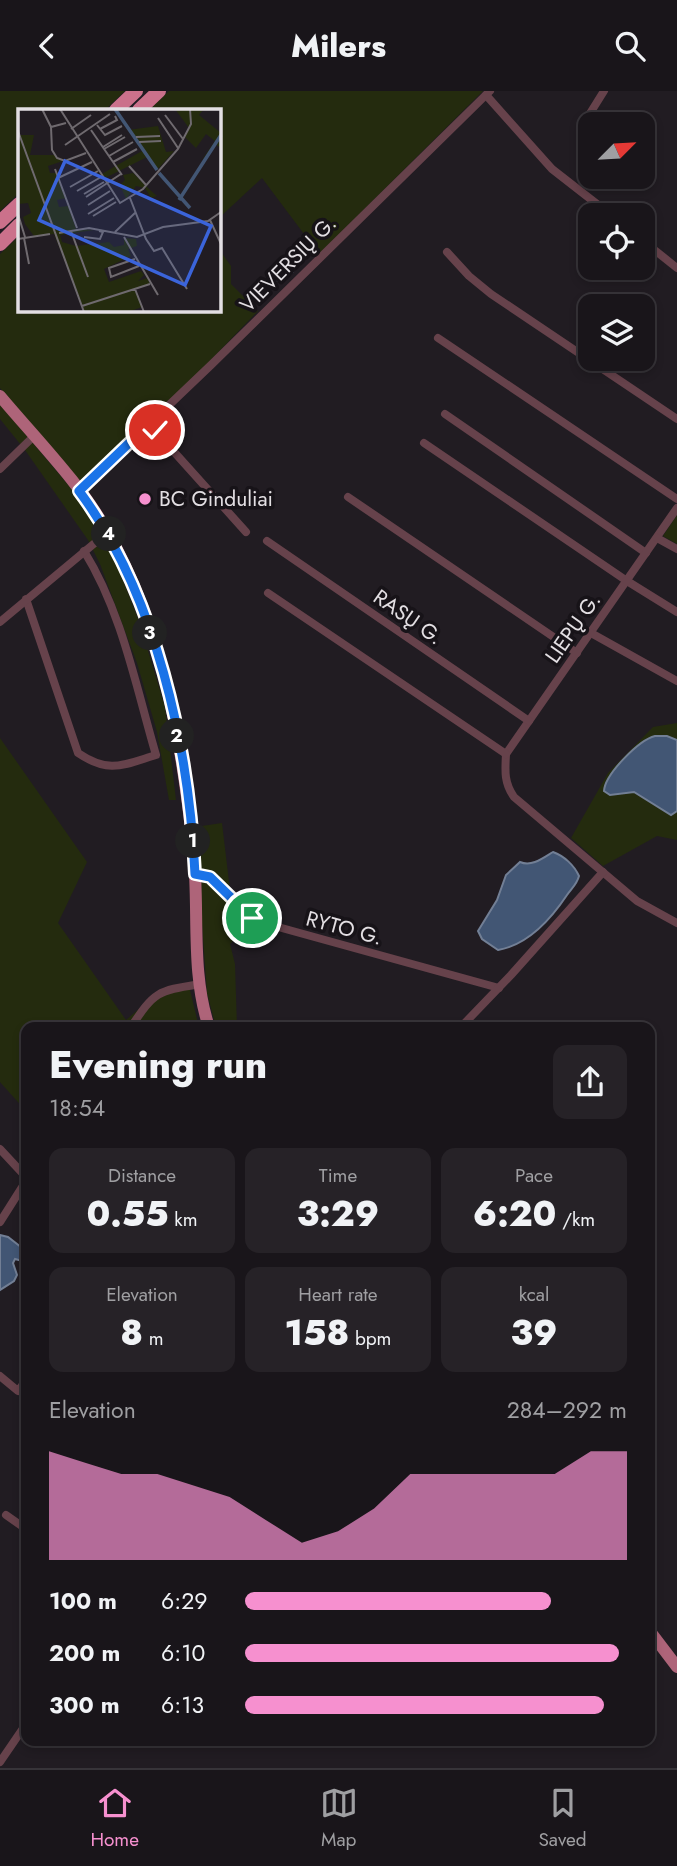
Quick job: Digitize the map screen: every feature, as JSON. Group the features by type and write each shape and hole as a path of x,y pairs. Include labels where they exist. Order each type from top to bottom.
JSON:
{"highway":[{"path":"117,109 136,91"},
{"path":"140,109 159,91"},
{"path":"0,222 18,205"},
{"path":"0,244 18,226"}],"main road":[{"path":"0,395 79,491 108,532 127,572 154,645 167,688 185,779 195,874 200,984 208,1022"},
{"path":"655,1638 677,1667"}],"street":[{"path":"591,112 604,91"},
{"path":"488,93 552,169 596,203"},
{"name":"VIEVERSIŲ G.","path":"79,491 488,93"},
{"path":"655,250 677,268"},
{"path":"447,252 469,276 491,294 677,419"},
{"path":"438,338 677,499"},
{"path":"444,414 646,554"},
{"path":"149,424 246,532"},
{"path":"0,468 34,436"},
{"path":"424,443 677,612"},
{"path":"348,497 577,653"},
{"name":"LIEPŲ G.","path":"506,754 677,508"},
{"path":"0,622 108,532"},
{"path":"657,538 677,549"},
{"name":"RASŲ G.","path":"267,541 529,721"},
{"path":"26,599 78,753 94,764 118,766 156,754 120,632 94,567 84,551"},
{"path":"268,593 506,754 506,783 514,797 637,901 677,923"},
{"path":"591,633 677,681"},
{"path":"466,1022 603,872"},
{"name":"RYTO G.","path":"195,874 210,877 246,913 260,922 499,988"},
{"path":"134,1022 155,995 200,984"},
{"path":"0,1149 21,1173"},
{"path":"0,1222 21,1187"},
{"path":"0,1376 18,1391 21,1387"},
{"path":"6,1515 21,1526"},
{"path":"0,1762 21,1731"}],"green space":[{"path":"0,91 125,91 106,109 18,109 18,194 0,211"},
{"path":"169,91 483,91 319,254 262,178 220,217 220,109 150,109"},
{"path":"18,237 18,311 220,311 220,250 231,266 231,284 258,311 200,371 87,479 77,482 0,388 0,254"},
{"path":"0,404 86,506 106,537 139,621 165,707 176,800 169,800 157,732 137,663 100,564 88,540 0,419"},
{"path":"677,515 677,544 663,536"},
{"path":"677,723 677,740 667,736 610,795 634,792 677,811 677,840 657,836 603,866 571,838 608,773 653,727"},
{"path":"0,738 87,862 58,923 126,1020 155,995 189,986 198,1022 21,1022 21,1105 0,1082"},
{"path":"222,823 232,907 243,920 243,931 230,944 235,964 237,1022 215,1022 207,993 195,827"}],"water":[{"path":"284,259 293,262 293,272 281,281 272,281 268,274 276,271"},
{"path":"655,736 667,736 677,740 677,811 671,815 634,792 610,795 604,791 616,767 640,744"},
{"path":"553,852 565,858 574,868 579,876 577,881 538,930 519,943 498,950 482,939 478,931 497,900 506,875 520,862 533,863"},
{"path":"0,1235 8,1237 21,1247 21,1261 15,1259 13,1263 17,1275 14,1281 0,1290"}],"place":[{"name":"BC Ginduliai","path":"145,499"}],"route":[{"path":"155,430 149,424 79,491 108,532 118,552 154,645 167,688 185,779 195,874 210,877 252,918"}]}
